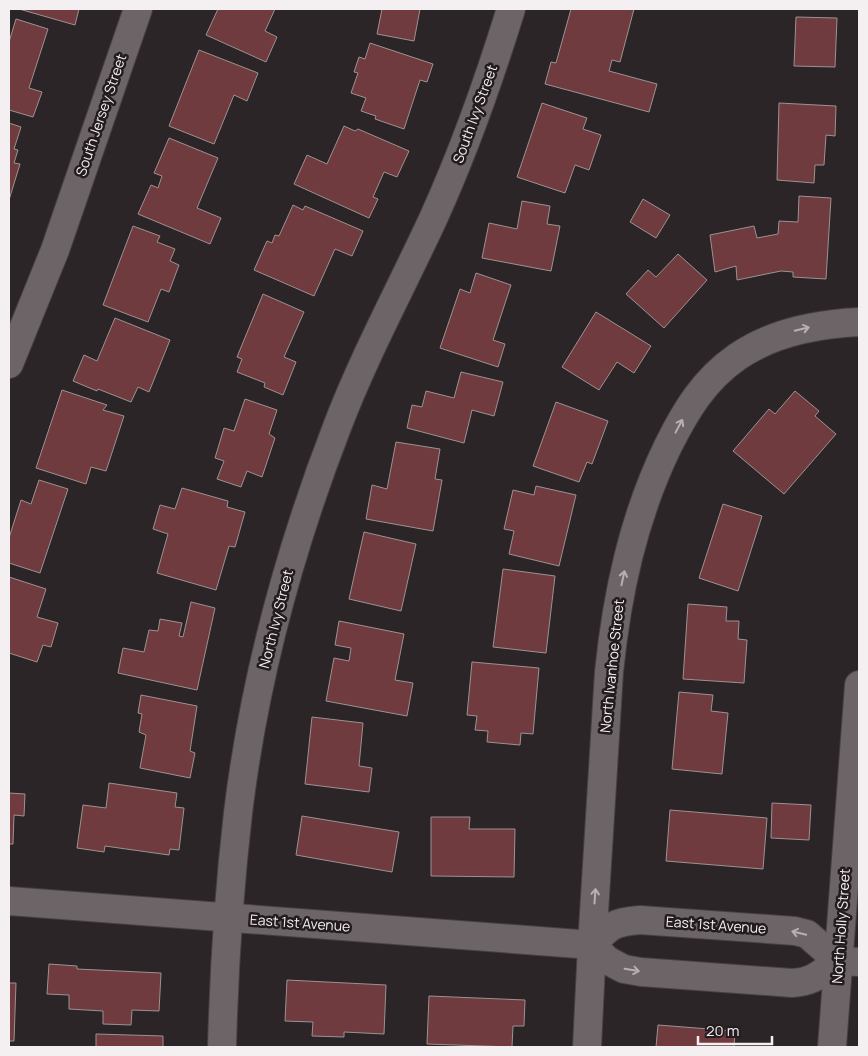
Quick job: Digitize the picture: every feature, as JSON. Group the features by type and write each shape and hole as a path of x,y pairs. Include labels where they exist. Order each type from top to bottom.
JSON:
{"street":[{"name":"South Jersey Street","path":"9,364 55,250 138,9"},
{"name":"South Ivy Street","path":"433,217 483,94 500,46 510,9"},
{"name":"North Ivy Street","path":"222,1047 229,917 238,811 249,741 271,634 291,560 319,474 352,389 433,217"},
{"name":"North Ivanhoe Street","path":"587,1047 609,672 613,634 626,562 639,516 651,484 673,435 688,408 708,382 738,356 762,343 792,331 820,325 859,322"},
{"name":"North Holly Street","path":"832,1047 849,961 859,685"},
{"name":"East 1st Avenue","path":"9,901 592,945 610,927 624,921 640,920 795,931 807,934 849,961"},
{"path":"592,945 608,960 624,969 641,972 792,983 804,982 815,978 849,961"}],"building":[{"path":"19,9 79,9 75,25"},
{"path":"218,9 275,9 265,31 277,37 266,62 206,35"},
{"path":"382,9 420,9 414,41 377,34"},
{"path":"571,9 634,9 620,62 612,60 609,71 657,84 649,112 545,84 551,62 556,63"},
{"path":"796,17 837,18 835,67 794,66"},
{"path":"16,19 48,29 29,88 42,92 33,117 9,110 9,42"},
{"path":"370,43 433,64 427,82 420,80 404,129 375,119 376,116 361,111 366,98 351,93 358,73 354,72 359,57 365,59"},
{"path":"199,50 258,73 247,101 234,95 214,144 169,126"},
{"path":"542,103 587,118 583,129 601,135 589,170 575,165 565,193 517,177"},
{"path":"779,103 836,106 835,136 826,135 824,165 815,165 814,183 777,180"},
{"path":"9,123 21,127 14,149 18,150 14,163 20,164 9,200"},
{"path":"344,126 355,131 358,129 409,151 397,177 384,172 373,197 378,199 369,218 294,184 307,155 327,164"},
{"path":"169,138 218,158 197,208 221,218 210,244 138,214 151,185 158,188 162,176 154,173"},
{"path":"799,196 831,198 826,279 793,277 793,272 781,271 737,280 736,266 715,272 710,235 754,226 757,238 778,234 779,221 798,222"},
{"path":"643,199 670,215 656,238 630,222"},
{"path":"522,201 550,206 547,224 560,226 551,271 482,258 489,223 517,229"},
{"path":"293,205 303,210 305,206 363,231 352,256 335,249 314,296 254,270 267,241 272,243 275,235 279,236"},
{"path":"133,226 160,236 157,242 175,249 170,261 179,265 169,292 161,289 148,322 103,305"},
{"path":"678,254 707,280 664,328 626,294 648,270 656,277"},
{"path":"476,273 511,285 493,340 505,344 498,367 440,348 460,289 470,293"},
{"path":"263,294 304,312 284,357 296,362 283,395 264,387 265,383 237,372 242,359 237,357"},
{"path":"596,312 651,346 634,373 617,362 599,390 562,367"},
{"path":"115,318 170,340 149,392 138,387 131,402 73,381 84,355 97,361"},
{"path":"461,372 503,382 494,416 472,410 464,443 407,428 412,405 422,407 426,391 454,398"},
{"path":"62,390 107,405 103,410 124,416 106,471 91,467 86,484 36,468"},
{"path":"795,391 819,411 815,416 836,434 784,494 733,451 769,409 775,414"},
{"path":"245,399 277,410 269,434 275,438 262,477 247,471 241,487 217,479 224,461 215,458 224,428 234,431"},
{"path":"556,402 608,421 592,464 587,462 579,482 533,466"},
{"path":"396,442 440,449 435,479 442,480 433,531 366,519 372,485 387,489"},
{"path":"39,480 68,489 40,573 9,563 9,538 21,500 31,504"},
{"path":"536,486 576,495 559,566 509,554 514,531 504,529 513,490 534,495"},
{"path":"182,488 228,501 227,507 245,512 235,547 229,546 216,590 157,573 168,534 153,529 160,505 175,509"},
{"path":"723,504 762,516 738,591 699,578"},
{"path":"364,532 416,544 401,611 349,599"},
{"path":"503,569 555,576 546,653 493,647"},
{"path":"9,577 46,589 37,617 58,623 51,647 43,645 37,662 9,653"},
{"path":"191,602 215,608 197,690 118,673 123,648 144,652 149,630 158,631 160,619 182,623 179,636 183,637"},
{"path":"688,604 727,607 726,621 739,621 738,639 747,640 744,683 683,679"},
{"path":"339,621 404,634 395,680 413,683 407,716 326,701 334,658 349,661 351,648 335,645"},
{"path":"472,662 539,668 533,734 521,733 520,745 487,742 488,731 475,730 477,716 467,715"},
{"path":"679,692 713,695 711,711 728,713 722,774 672,769"},
{"path":"141,695 197,706 190,751 195,753 190,778 140,768 146,735 139,732 142,714 138,713"},
{"path":"312,717 363,723 359,766 372,768 369,792 305,784"},
{"path":"109,783 177,793 175,807 184,808 179,850 170,849 169,855 105,846 104,852 77,848 83,805 106,808"},
{"path":"9,793 25,794 24,816 14,815 13,844 9,844"},
{"path":"772,803 811,805 809,840 771,838"},
{"path":"670,810 767,818 763,869 666,861"},
{"path":"302,816 399,832 392,872 296,855"},
{"path":"431,817 470,817 469,829 515,829 514,877 431,876"},
{"path":"49,964 77,966 77,969 161,973 159,1011 132,1010 131,1025 103,1024 103,1011 69,1009 69,995 47,994"},
{"path":"287,980 386,985 384,1034 344,1032 344,1037 312,1036 313,1022 285,1021"},
{"path":"9,983 16,983 14,1041 9,1041"},
{"path":"429,996 525,1000 524,1026 513,1026 512,1047 427,1044"},
{"path":"658,1025 735,1031 734,1047 656,1047"},
{"path":"96,1034 163,1036 163,1047 96,1047"}]}
